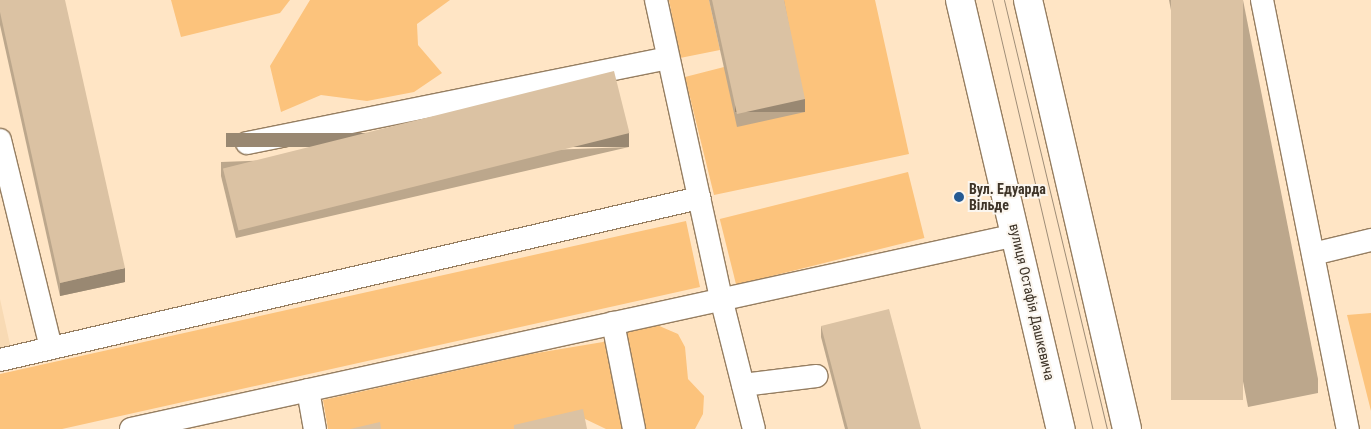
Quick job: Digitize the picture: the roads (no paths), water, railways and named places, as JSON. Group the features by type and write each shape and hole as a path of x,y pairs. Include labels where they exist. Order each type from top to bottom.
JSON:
{"street":[{"name":"вулиця Остафія Дашкевича","path":"960,0 1061,429"},
{"path":"1028,0 1127,429"}],"lane":[{"path":"656,0 721,298 754,429"},
{"path":"1262,0 1348,429"},
{"path":"247,143 668,58"},
{"path":"0,140 51,348"},
{"path":"0,360 699,198"},
{"path":"131,429 215,420 308,390 721,298 1016,235"},
{"path":"1313,254 1371,240"},
{"path":"613,323 634,429"},
{"path":"743,385 816,376"},
{"path":"308,390 315,429"}],"tram line":[{"path":"992,0 1093,429"},
{"path":"1004,0 1107,429"}],"place":[{"name":"Вул. Едуарда Вільде","path":"959,197"}]}
